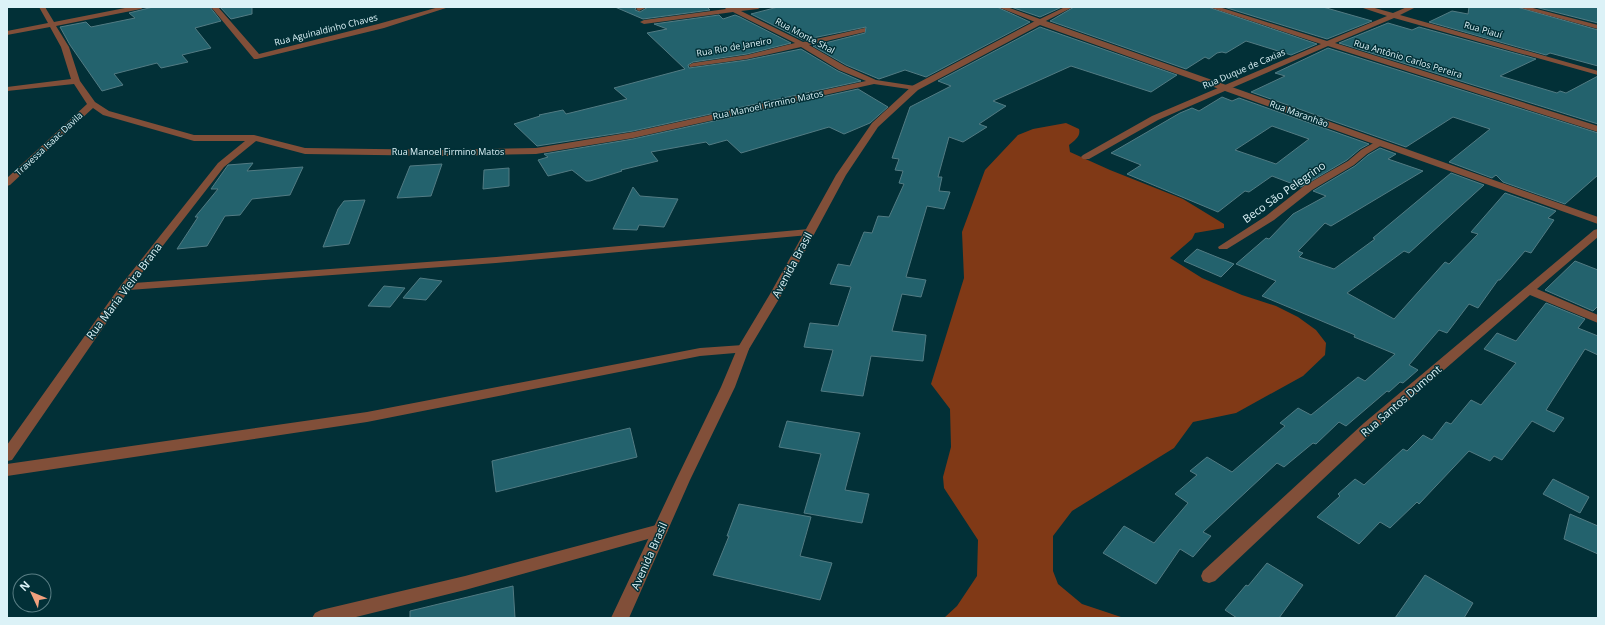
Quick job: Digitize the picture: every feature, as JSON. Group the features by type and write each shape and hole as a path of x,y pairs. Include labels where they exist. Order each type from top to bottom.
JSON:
{"street":[{"name":"Rua Manoel Firmino Matos","path":"42,7 66,47 76,81 92,104 106,113 194,138 254,138 305,151 445,153 536,150 633,135 874,82 915,88"},
{"path":"7,33 141,7"},
{"name":"Rua Aguinaldinho Chaves","path":"214,7 257,57 381,26 446,7"},
{"name":"Rua Monte Shal","path":"727,7 802,44 842,68 874,82"},
{"path":"644,22 758,7"},
{"name":"Rua Maranhão","path":"1001,7 1598,221"},
{"name":"Avenida Brasil","path":"620,618 728,387 743,349 776,294 841,174 875,125 915,88 1070,7"},
{"name":"Rua Antônio Carlos Pereira","path":"1212,7 1598,129"},
{"name":"Rua Piauí","path":"1363,7 1598,73"},
{"name":"Rua Duque de Caxias","path":"1086,157 1155,118 1413,7"},
{"path":"1521,7 1598,27"},
{"name":"Rua Rio de Janeiro","path":"693,65 747,56 862,30"},
{"path":"7,89 76,81"},
{"name":"Travessa Isaac Davila","path":"7,183 92,104"},
{"name":"Rua Maria Vieira Brana","path":"7,456 125,286 221,165 254,138"},
{"name":"Beco São Pelegrino","path":"1223,247 1270,218 1308,188 1351,163 1364,152 1379,143"},
{"path":"125,286 496,260 809,232"},
{"name":"Rua Santos Dumont","path":"1209,576 1369,428 1528,290 1598,232"},
{"path":"1528,290 1598,320"},
{"path":"7,470 367,417 700,352 743,349"},
{"path":"321,618 465,583 660,530"}],"shaded area":[{"path":"1066,123 1079,129 1077,138 1069,145 1070,152 1110,170 1183,199 1224,224 1224,228 1195,233 1192,239 1170,258 1202,278 1242,295 1276,306 1298,317 1316,330 1326,343 1325,355 1303,376 1236,413 1193,422 1174,448 1072,511 1053,536 1053,571 1058,584 1082,604 1124,618 944,618 957,606 977,576 978,540 944,488 943,477 951,447 950,409 931,384 964,278 962,232 985,170 1018,135 1033,129"}],"building":[{"path":"153,7 210,7 221,21 195,28 211,48 182,55 188,62 161,68 157,63 114,74 123,85 102,91 70,45 60,27 86,22 91,27 135,18 129,13"},
{"path":"220,7 252,7 252,14 231,19"},
{"path":"615,7 636,7 635,10 640,12 648,7 707,7 710,10 643,19"},
{"path":"778,7 997,7 1030,22 926,77 905,70 879,79 846,65 813,46 865,33 866,27 803,40 751,14"},
{"path":"1011,7 1062,7 1040,17"},
{"path":"1074,7 1208,7 1317,44 1291,55 1246,41 1226,53 1217,53 1209,59 1205,57 1186,69 1050,21"},
{"path":"1224,7 1323,7 1372,21 1327,39"},
{"path":"1469,7 1517,7 1598,30 1598,66 1550,53 1546,55 1429,22 1452,11 1468,14"},
{"path":"1535,7 1598,7 1598,23"},
{"path":"719,15 723,19 735,15 791,43 747,54 693,62 688,65 689,68 747,60 801,49 838,71 861,81 633,131 537,146 514,124 540,116 539,115 563,110 566,114 627,99 614,88 685,69 647,33 667,29 654,24"},
{"path":"1388,23 1412,30 1419,27 1536,59 1500,76 1557,93 1560,91 1566,93 1598,76 1598,124 1339,43"},
{"path":"1040,27 1177,75 1151,92 1071,66 993,101 1006,106 979,124 987,127 963,142 949,137 938,177 942,177 939,191 950,192 944,209 927,206 906,277 926,280 921,297 902,294 892,331 926,335 923,361 871,356 863,396 821,391 833,350 804,347 810,323 838,326 851,287 830,284 838,264 850,266 864,232 872,233 878,216 889,217 904,184 899,183 903,171 895,170 899,159 892,158 910,107 951,86 938,81"},
{"path":"1328,48 1598,133 1598,175 1565,204 1503,182 1496,175 1492,178 1449,162 1490,129 1453,117 1406,147 1251,92 1285,76 1275,73"},
{"path":"858,89 888,107 870,123 844,134 829,127 741,153 727,140 709,145 706,142 651,152 658,161 621,170 622,171 590,181 586,181 572,170 548,176 538,160 548,157 544,154 633,139"},
{"path":"1222,97 1232,101 1239,98 1369,144 1360,149 1347,160 1301,187 1272,176 1249,192 1245,191 1218,212 1127,174 1141,165 1111,153 1180,113 1192,108 1199,111","holes":["1272,126 1309,139 1276,164 1235,150"]},
{"path":"1380,148 1396,154 1388,159 1423,171 1331,226 1325,223 1298,251 1303,253 1299,257 1334,269 1375,239 1373,238 1451,173 1484,185 1409,253 1404,251 1347,293 1394,319 1445,262 1449,264 1478,234 1471,232 1505,193 1556,211 1548,218 1554,220 1531,253 1525,251 1500,280 1498,280 1478,308 1469,304 1447,333 1439,330 1409,365 1418,370 1403,383 1400,382 1389,392 1387,391 1346,426 1339,422 1316,444 1313,443 1284,467 1277,463 1203,532 1211,536 1193,557 1180,549 1156,584 1103,553 1124,526 1154,543 1188,503 1175,494 1197,475 1190,471 1207,457 1232,472 1285,426 1280,423 1298,408 1311,415 1358,377 1365,381 1395,354 1354,337 1355,335 1262,296 1276,281 1236,264 1266,238 1269,239 1293,214 1326,196 1313,191 1355,166 1368,155"},
{"path":"253,163 247,171 303,167 290,195 252,199 240,215 225,216 207,246 177,249 198,217 195,217 218,189 211,189 228,165"},
{"path":"442,164 431,196 397,198 410,166"},
{"path":"509,168 509,186 483,189 484,170"},
{"path":"633,187 640,196 678,199 664,227 639,225 637,230 613,229"},
{"path":"365,200 349,244 323,247 338,209 344,201"},
{"path":"1197,249 1234,264 1221,277 1184,261"},
{"path":"1575,261 1598,270 1598,306 1593,311 1545,290"},
{"path":"420,278 442,281 426,300 403,298"},
{"path":"384,286 405,288 390,307 368,306"},
{"path":"1546,303 1585,319 1578,328 1598,336 1598,355 1585,349 1546,410 1564,418 1554,432 1532,421 1502,460 1494,456 1490,461 1469,451 1419,504 1417,502 1390,528 1380,522 1359,544 1317,517 1340,496 1338,494 1355,479 1364,485 1403,449 1407,451 1423,435 1432,440 1446,422 1451,424 1471,400 1481,405 1516,363 1484,349 1497,333 1516,341"},
{"path":"787,421 860,433 845,490 869,494 862,523 804,513 821,454 779,447"},
{"path":"630,428 637,457 496,492 492,461"},
{"path":"1553,479 1589,497 1580,513 1543,494"},
{"path":"739,504 811,517 800,556 832,563 820,600 713,575 729,536 727,536"},
{"path":"1570,514 1598,526 1598,554 1564,539"},
{"path":"1267,563 1303,585 1279,618 1237,618 1225,610 1246,585 1248,586"},
{"path":"1425,575 1473,603 1464,618 1395,618"},
{"path":"513,586 515,618 410,618 410,611"}]}
